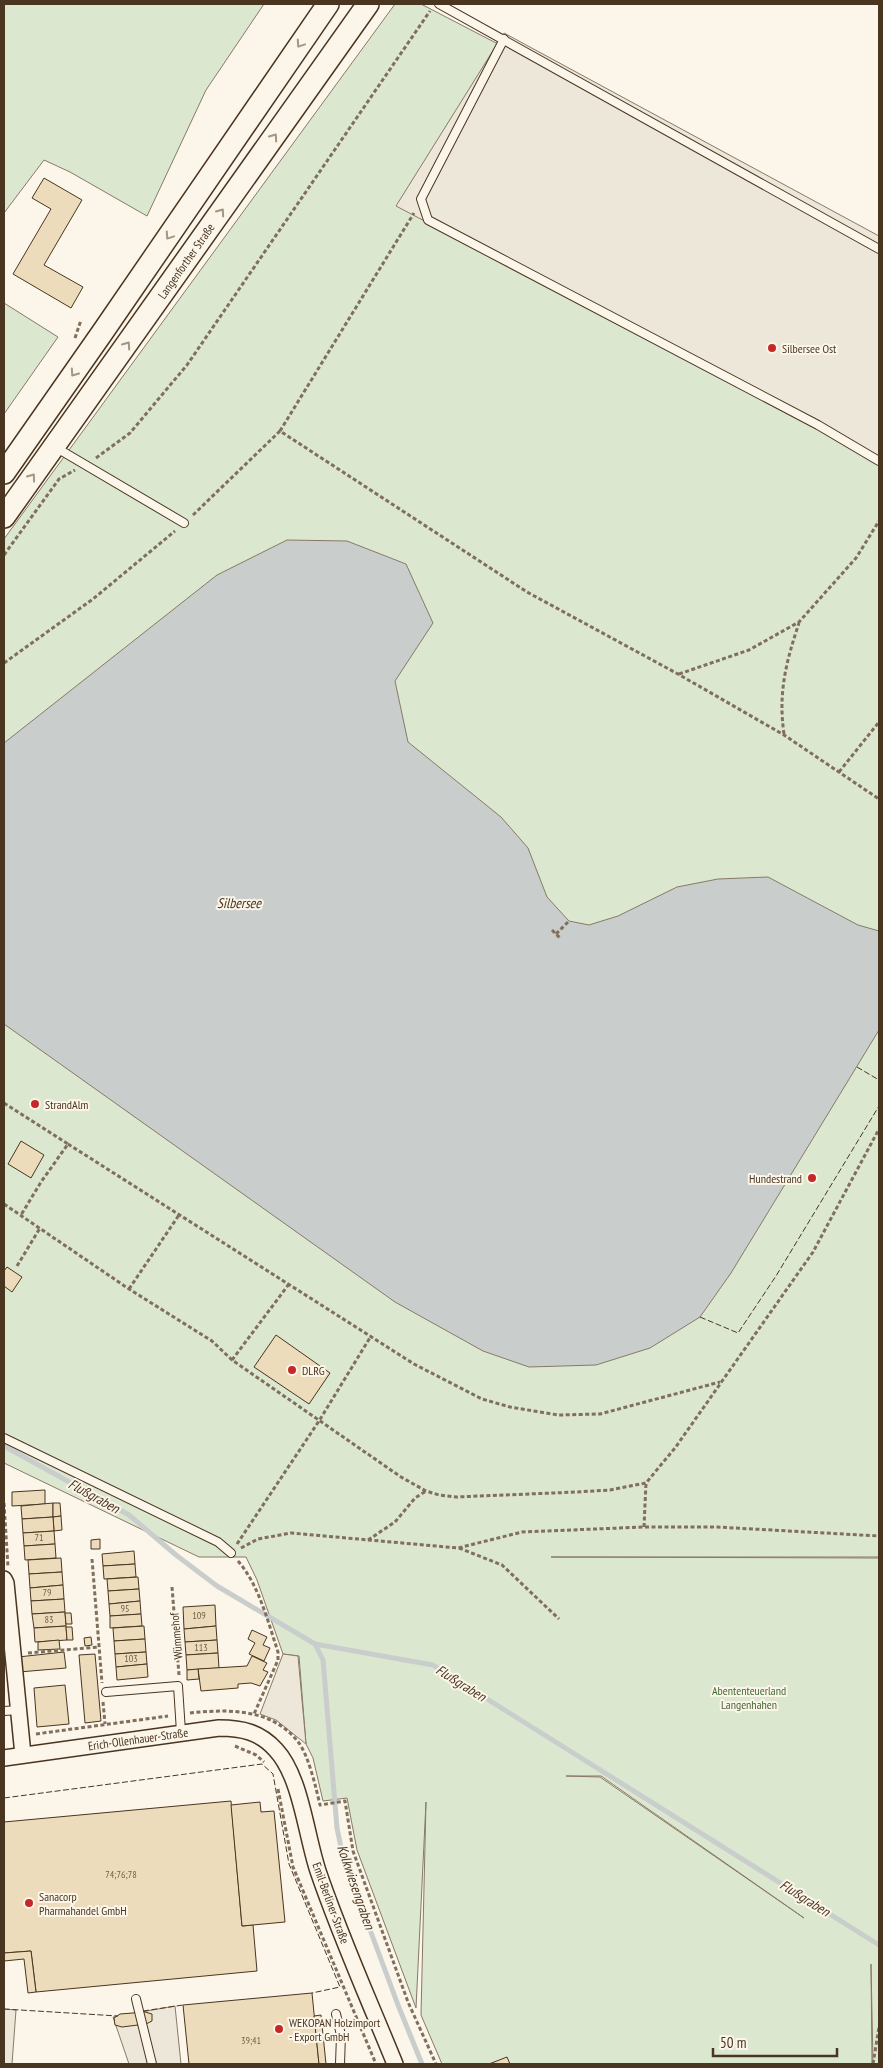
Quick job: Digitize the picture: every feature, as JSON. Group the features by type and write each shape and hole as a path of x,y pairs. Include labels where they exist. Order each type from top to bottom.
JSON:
{"main road":[{"path":"4,473 328,4"},
{"name":"Langenforther Straße","path":"4,517 368,4"}],"street":[{"path":"5,1575 11,1711 21,1736 23,1755"},
{"name":"Erich-Ollenhauer-Straße","path":"4,1758 219,1728 249,1731 261,1736 269,1743"},
{"name":"Emil-Berliner-Straße","path":"269,1743 281,1756 292,1776 318,1870 395,2064"}],"lane":[{"path":"437,4 504,39 879,249"},
{"path":"504,39 421,199 428,220 818,425 879,461"},
{"path":"54,447 184,523"},
{"path":"4,1438 218,1542 231,1553"},
{"path":"104,1692 178,1686 181,1732"},
{"path":"136,1999 152,2064"},
{"path":"336,2014 341,2035 340,2064"}],"path":[{"path":"4,555 59,479 112,448 130,433 187,365 437,4"},
{"path":"4,663 93,599 184,523 280,432 421,199"},
{"path":"280,432 527,592 678,674 784,735 879,798"},
{"path":"678,674 749,650 800,622 856,558 879,521"},
{"path":"784,735 781,710 785,667 800,622"},
{"path":"839,772 879,722"},
{"path":"556,934 569,921"},
{"path":"552,930 560,938"},
{"path":"4,1104 414,1364 482,1399 510,1407 558,1415 600,1414 720,1382"},
{"path":"644,1527 646,1483 675,1448 813,1252 879,1129"},
{"path":"21,1215 68,1144"},
{"path":"4,1204 129,1289 212,1341 232,1360 319,1421 401,1477 426,1491 456,1497 610,1490 646,1483"},
{"path":"129,1289 179,1214"},
{"path":"16,1266 40,1228"},
{"path":"232,1360 289,1284"},
{"path":"231,1553 319,1421 371,1336"},
{"path":"367,1540 395,1522 415,1498 426,1491"},
{"path":"4,1503 8,1567 5,1575"},
{"path":"458,1548 522,1532 644,1527 717,1526 879,1536"},
{"path":"231,1553 258,1539 291,1534 458,1548 502,1565 559,1619"},
{"path":"21,1736 180,1714 233,1710 254,1714 278,1660 278,1652 256,1590 245,1568 231,1553"},
{"path":"92,1559 104,1692"},
{"name":"Wümmehof","path":"172,1587 179,1675 178,1686"},
{"path":"10,1662 99,1648"},
{"path":"103,1700 105,1724"},
{"path":"233,1746 256,1755 267,1765"},
{"path":"277,1783 293,1867 376,2064"},
{"path":"320,1805 345,1801 353,1852 408,2002 436,2064"},
{"path":"873,2064 879,2027"}],"green space":[{"path":"4,4 264,4 206,90 147,216 70,172 44,160 4,213"},
{"name":"Abententeuerland Langenhahen","path":"395,4 421,4 879,242 879,1557 551,1557 879,1558 879,2064 873,2064 871,1964 872,2064 442,2064 421,2015 426,1802 416,2008 357,1850 347,1798 323,1801 313,1758 306,1744 299,1656 283,1654 257,1580 246,1557 199,1557 4,1463 4,539","holes":["566,1776 601,1776 804,1918 600,1777"]},
{"path":"4,303 58,337 4,414"}],"shaded area":[{"name":"Silbersee Ost","path":"504,33 879,236 879,460 396,206"},
{"path":"283,1654 298,1656 306,1744 276,1720 260,1714"},
{"path":"175,2006 181,2064 129,2064 113,2017"},
{"path":"4,2009 16,2010 12,2064 4,2064"}],"water":[{"name":"Silbersee","path":"287,540 347,541 406,564 433,623 395,681 408,742 501,817 528,848 547,897 569,921 589,925 618,916 677,887 718,879 768,877 858,925 879,931 879,1030 731,1273 700,1317 650,1348 596,1365 529,1367 483,1351 395,1302 4,1024 4,743 217,575"}],"building":[{"path":"44,178 82,200 44,265 83,287 71,308 13,274 51,209 32,198"},
{"path":"21,1141 44,1155 31,1178 8,1164"},
{"path":"7,1267 22,1277 12,1292 4,1286 4,1271"},
{"name":"DLRG","path":"276,1335 330,1373 309,1404 254,1367"},
{"path":"45,1490 45,1504 12,1506 12,1492"},
{"path":"53,1503 53,1517 22,1519 21,1506"},
{"path":"53,1503 60,1503 61,1516 53,1517"},
{"path":"61,1516 62,1530 54,1531 53,1517"},
{"path":"53,1517 54,1531 23,1533 22,1519"},
{"path":"54,1531 55,1544 24,1546 23,1533"},
{"path":"100,1539 100,1549 91,1549 91,1540"},
{"path":"55,1544 56,1558 25,1560 24,1546"},
{"path":"134,1551 135,1564 103,1566 102,1554"},
{"path":"61,1558 62,1572 29,1574 28,1560"},
{"path":"135,1564 136,1577 104,1579 103,1566"},
{"path":"62,1572 63,1585 30,1588 29,1574"},
{"path":"138,1577 139,1589 108,1591 107,1579"},
{"path":"63,1585 64,1599 31,1601 30,1588"},
{"path":"139,1589 140,1601 109,1604 108,1591"},
{"path":"64,1599 65,1612 32,1614 31,1601"},
{"path":"140,1601 141,1614 110,1616 109,1604"},
{"path":"215,1605 216,1626 184,1629 183,1607"},
{"path":"65,1612 66,1626 34,1628 32,1614"},
{"path":"65,1613 71,1613 72,1624 66,1624"},
{"path":"141,1614 142,1626 110,1628 110,1616"},
{"path":"66,1626 67,1640 35,1642 34,1628"},
{"path":"144,1626 145,1639 114,1641 113,1628"},
{"path":"216,1626 217,1640 185,1642 184,1629"},
{"path":"66,1627 72,1627 73,1640 67,1640"},
{"path":"252,1630 267,1637 263,1645 270,1648 264,1661 249,1654 255,1643 248,1639"},
{"path":"91,1637 92,1645 85,1646 84,1638"},
{"path":"145,1639 146,1652 115,1654 114,1641"},
{"path":"59,1640 60,1649 38,1650 38,1642"},
{"path":"217,1640 218,1653 186,1655 185,1642"},
{"path":"64,1652 66,1668 19,1672 18,1657"},
{"path":"146,1652 147,1664 116,1667 115,1654"},
{"path":"218,1653 219,1668 187,1670 186,1655"},
{"path":"95,1654 101,1721 85,1723 79,1655"},
{"path":"252,1656 267,1663 263,1670 268,1672 260,1686 251,1683 238,1684 238,1688 201,1691 198,1669 247,1666"},
{"path":"147,1664 148,1677 117,1680 116,1667"},
{"path":"198,1669 199,1679 187,1680 187,1670"},
{"path":"65,1685 69,1724 37,1727 34,1688"},
{"path":"231,1801 242,1926 253,1925 257,1971 36,1992 31,1951 4,1953 4,1822"},
{"path":"260,1802 261,1812 274,1811 285,1922 242,1926 231,1805"},
{"path":"31,1951 36,1992 28,1993 24,1959 4,1961 4,1953"},
{"path":"312,1993 319,2064 189,2064 183,2005"},
{"path":"145,2012 152,2014 152,2021 146,2024 122,2027 115,2025 114,2018 120,2014"},
{"path":"321,2015 326,2064 319,2064 314,2016"},
{"path":"507,2057 510,2064 489,2064"}],"waterway":[{"name":"Flußgraben","path":"4,1446 129,1515 176,1555 217,1586 315,1644 433,1665 879,1945"},
{"name":"Kolkwiesengraben","path":"315,1644 323,1660 337,1828 343,1857 422,2064"}],"fence":[{"path":"857,1067 879,1080"},
{"path":"700,1317 738,1333 776,1276 879,1106"},
{"path":"4,1798 262,1764 273,1774 289,1864 340,1987 312,1993"},
{"path":"143,2011 183,2005"},
{"path":"4,2009 118,2016"}],"place":[{"name":"Silbersee Ost","path":"772,348"},
{"name":"StrandAlm","path":"35,1104"},
{"name":"Hundestrand","path":"812,1178"},
{"name":"DLRG","path":"292,1370"},
{"name":"Sanacorp Pharmahandel GmbH","path":"29,1903"},
{"name":"WEKOPAN Holzimport - Export GmbH","path":"279,2029"}]}
